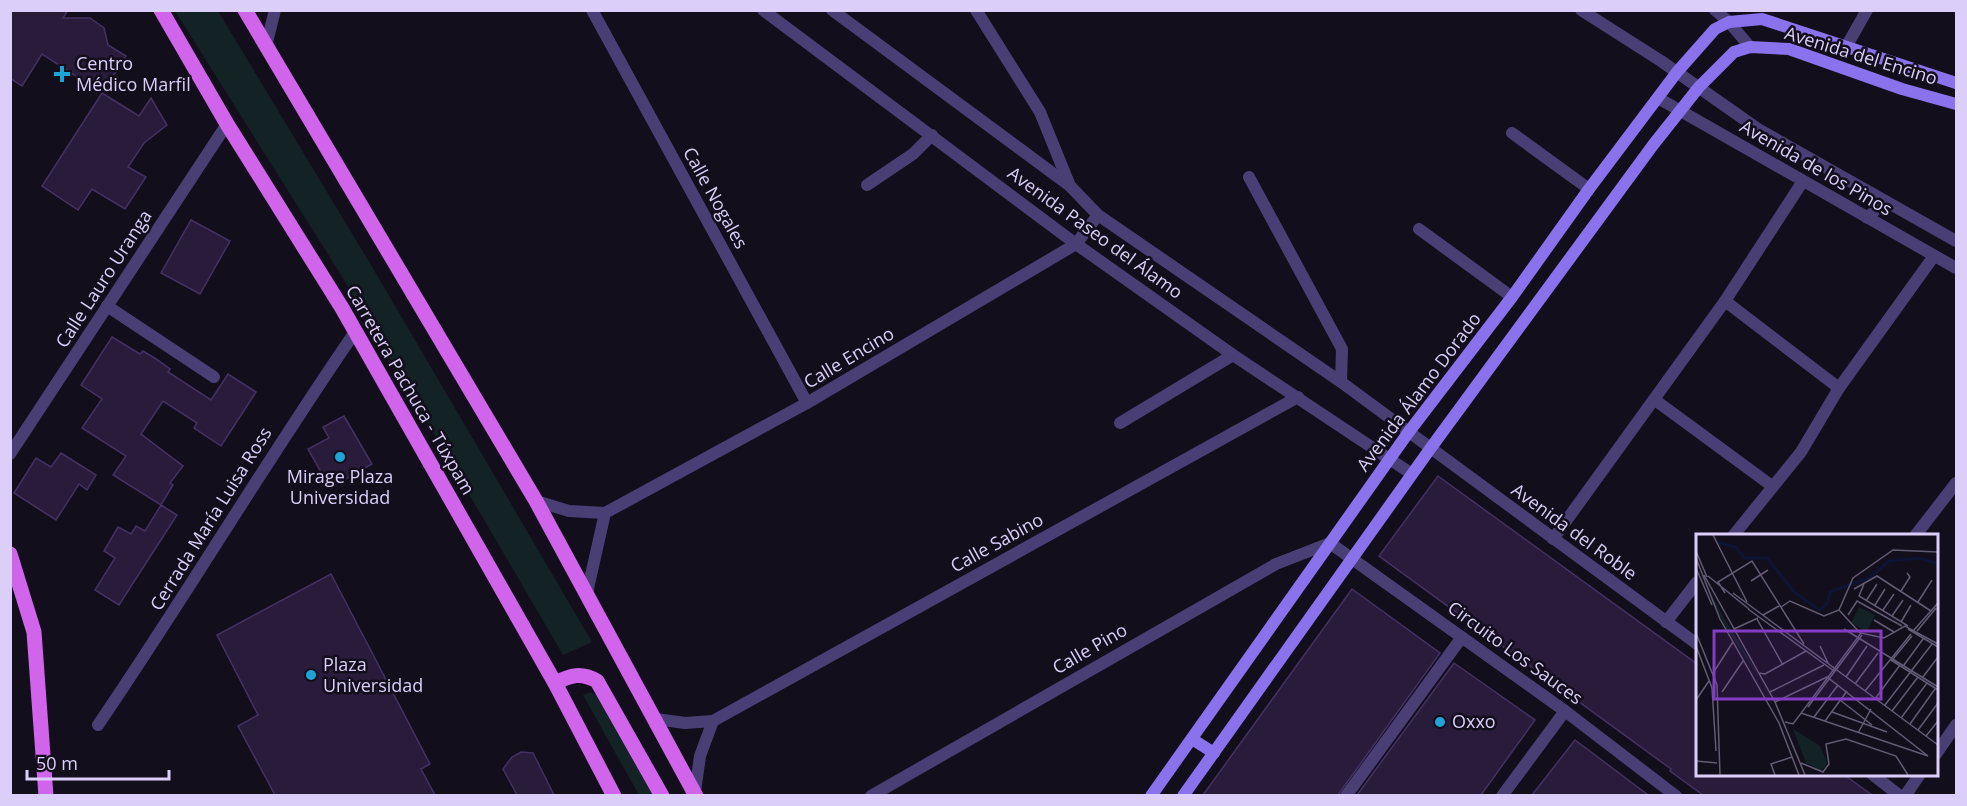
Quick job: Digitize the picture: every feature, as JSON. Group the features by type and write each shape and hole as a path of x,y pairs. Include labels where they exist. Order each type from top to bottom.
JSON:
{"main road":[{"name":"Carretera Pachuca - Túxpam","path":"161,10 227,124 355,332 555,683 614,795"},
{"path":"245,10 536,501 695,794"},
{"path":"10,554 34,633 46,795"},
{"path":"555,683 571,675 585,674 597,681 662,795"}],"street":[{"path":"266,46 275,10"},
{"name":"Calle Nogales","path":"592,10 807,403"},
{"name":"Avenida Paseo del Álamo","path":"763,10 1076,244 1233,355 1412,474"},
{"name":"Avenida Paseo del Álamo","path":"832,10 1070,186 1098,215 1341,382 1430,449"},
{"path":"976,10 1040,112 1070,186"},
{"name":"Avenida de los Pinos","path":"1581,10 1677,72 1758,129 1956,241"},
{"path":"1183,795 1430,449 1679,111 1734,52 1750,46 1715,10"},
{"path":"1846,46 1867,10"},
{"name":"Avenida del Encino","path":"1729,22 1762,19 1956,83"},
{"name":"Avenida Álamo Dorado","path":"1151,795 1408,433 1512,297 1589,189 1702,41 1729,22"},
{"name":"Avenida del Encino","path":"1750,46 1789,49 1902,89 1956,104"},
{"name":"Avenida de los Pinos","path":"1658,98 1956,268"},
{"name":"Calle Lauro Uranga","path":"10,454 227,124"},
{"path":"1512,133 1589,189"},
{"path":"867,184 914,154 932,135"},
{"path":"1249,177 1342,350 1341,382"},
{"path":"1552,539 1725,301 1803,181"},
{"path":"1867,218 1885,201"},
{"name":"Calle Encino","path":"605,513 807,403 1076,244 1098,215"},
{"path":"1419,229 1512,297"},
{"path":"1735,534 1801,452 1839,388 1934,256"},
{"path":"1725,301 1839,388"},
{"path":"107,306 214,377"},
{"name":"Cerrada María Luisa Ross","path":"98,726 171,619 279,442 355,332"},
{"path":"1120,423 1233,355"},
{"name":"Calle Sabino","path":"656,719 684,723 713,721 1298,397"},
{"path":"1655,400 1772,486"},
{"name":"Avenida del Roble","path":"1430,449 1696,643"},
{"path":"1917,534 1956,483"},
{"path":"536,501 569,511 605,513 587,593"},
{"name":"Circuito Los Sauces","path":"1330,543 1565,711 1677,795"},
{"name":"Calle Pino","path":"871,795 1276,564 1330,543"},
{"path":"1666,622 1696,583"},
{"path":"1346,795 1462,637"},
{"path":"1502,795 1565,711"},
{"path":"695,794 700,756 713,721"},
{"path":"1937,751 1956,725"},
{"path":"1192,739 1214,753"},
{"path":"1875,776 1900,795"},
{"path":"1905,795 1919,776"}],"shaded area":[{"path":"175,11 218,11 371,265 592,642 563,655 341,275"},
{"path":"591,692 597,696 653,795 639,795 583,695"}],"building":[{"path":"10,10 68,10 63,18 90,18 104,28 108,45 126,56 102,93 42,54 22,86 10,78"},
{"path":"102,93 139,116 151,98 167,125 144,143 128,167 146,177 125,209 92,189 78,210 42,186"},
{"path":"191,220 230,241 200,294 161,273"},
{"path":"112,337 140,354 143,351 156,359 170,369 168,372 211,400 228,374 256,392 221,446 194,428 197,423 163,401 141,434 183,466 170,483 173,485 161,505 113,475 126,456 82,428 102,399 81,385"},
{"name":"Mirage Plaza Universidad","path":"344,416 372,464 330,488 308,449 329,438 323,427"},
{"path":"61,453 96,475 87,490 79,484 56,520 14,493 36,458 51,467"},
{"path":"1438,476 1696,663 1696,776 1846,776 1872,795 1703,795 1670,771 1671,769 1379,556"},
{"path":"161,505 177,515 119,605 95,590 115,558 104,551 118,527 131,534 136,526 145,531"},
{"name":"Plaza Universidad","path":"331,574 430,764 421,769 435,795 275,795 238,726 258,715 217,635"},
{"path":"1352,589 1440,653 1338,795 1203,795"},
{"path":"1454,663 1535,720 1481,795 1357,795"},
{"path":"1575,740 1611,767 1648,795 1532,795"},
{"path":"521,752 533,753 554,795 517,795 503,769 512,757"}],"place":[{"name":"Centro Médico Marfil","path":"62,74"},
{"name":"Mirage Plaza Universidad","path":"340,457"},
{"name":"Plaza Universidad","path":"311,675"},
{"name":"Oxxo","path":"1440,722"}]}
